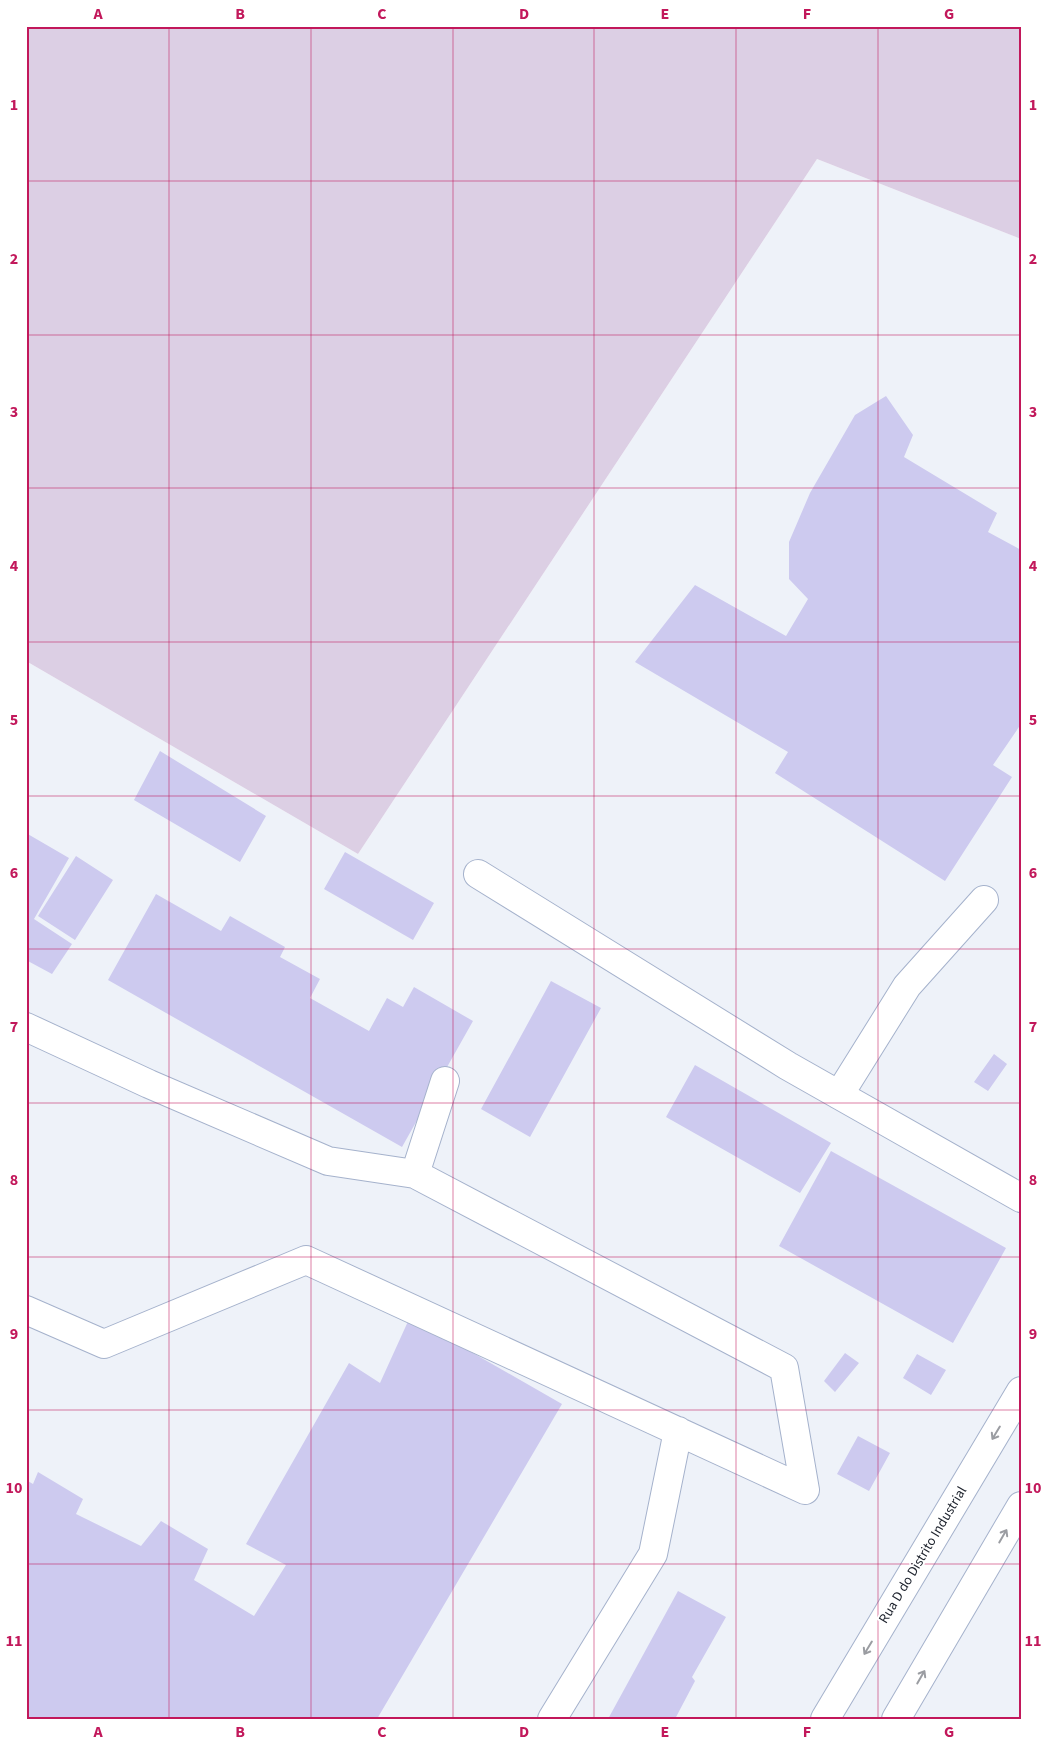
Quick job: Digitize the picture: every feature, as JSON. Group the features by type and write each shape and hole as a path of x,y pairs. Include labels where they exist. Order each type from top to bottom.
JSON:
{"street":[{"path":"478,874 671,996 839,1095 1021,1198"},
{"path":"839,1095 907,986 984,900"},
{"path":"26,1027 149,1084 328,1161 415,1174 784,1368 805,1490 306,1260 104,1344 26,1310"},
{"path":"415,1174 445,1081"},
{"name":"Rua D do Distrito Industrial","path":"825,1719 1021,1392"},
{"path":"552,1719 653,1554 678,1431"},
{"path":"896,1719 1021,1506"}],"shaded area":[{"path":"26,26 1021,26 1021,239 817,159 358,854 26,661"},
{"path":"817,159 1021,239 1021,1719 26,1719 26,661 358,854"}],"building":[{"path":"886,396 913,435 904,457 997,513 988,532 1021,550 1021,724 993,765 1012,777 945,881 775,773 788,752 635,662 695,585 786,636 808,599 789,579 789,542 810,493 855,415"},
{"path":"160,751 266,816 240,862 134,800"},
{"path":"26,833 69,858 34,919 72,944 52,974 26,960"},
{"path":"345,852 434,903 413,940 324,889"},
{"path":"76,856 113,880 75,940 38,916"},
{"path":"156,894 221,931 230,916 285,947 280,957 320,979 310,998 369,1031 387,998 403,1007 414,987 473,1021 402,1147 108,980"},
{"path":"551,981 601,1008 530,1137 481,1109"},
{"path":"994,1054 1007,1064 988,1091 974,1082"},
{"path":"695,1065 831,1143 800,1193 666,1117"},
{"path":"831,1151 1006,1248 953,1343 779,1246"},
{"path":"410,1317 562,1404 377,1719 26,1719 26,1480 33,1484 38,1472 83,1499 76,1514 141,1546 161,1521 208,1549 194,1580 254,1616 286,1565 246,1544 349,1363 380,1383"},
{"path":"845,1353 859,1363 835,1392 824,1381"},
{"path":"917,1354 946,1370 931,1395 903,1378"},
{"path":"858,1436 890,1453 869,1491 837,1474"},
{"path":"678,1591 726,1617 692,1677 695,1681 675,1719 608,1719"}]}
